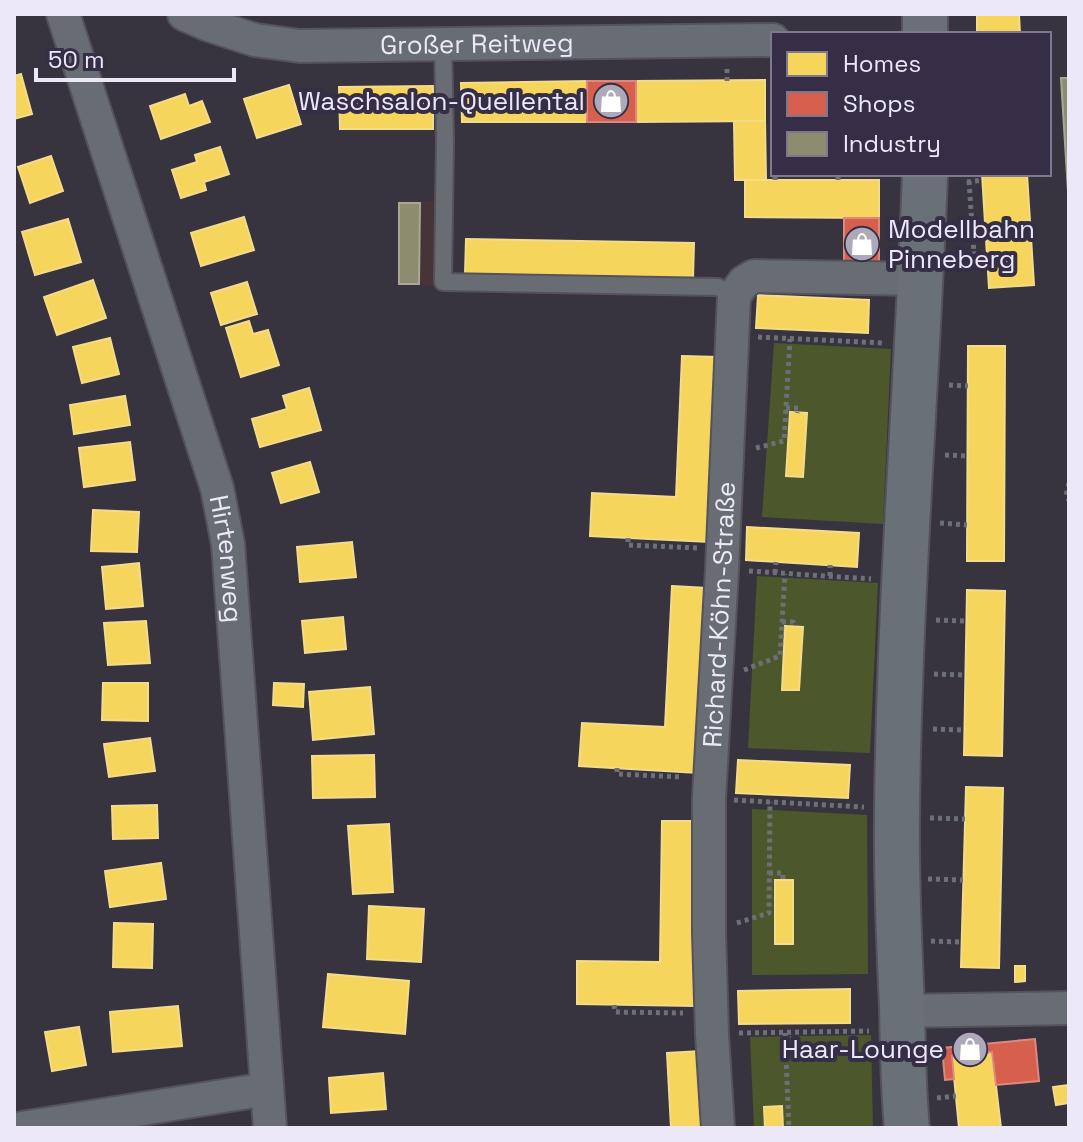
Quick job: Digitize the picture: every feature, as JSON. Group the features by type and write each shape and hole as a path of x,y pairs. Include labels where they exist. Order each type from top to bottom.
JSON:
{"street":[{"name":"Hirtenweg","path":"63,14 217,488 228,544 270,1128"},
{"name":"Großer Reitweg","path":"184,14 255,40 300,46 771,40"},
{"path":"907,1128 897,912 897,809 904,581 925,176"},
{"path":"734,296 744,282 754,276 921,279"},
{"name":"Richard-Köhn-Straße","path":"718,1128 709,932 710,789 734,296"},
{"path":"902,1020 1069,1008"},
{"path":"22,1128 267,1089"}],"lane":[{"path":"443,45 443,282 718,287 734,296"}],"path":[{"path":"969,181 974,254"},
{"path":"728,455 784,441 786,330"},
{"path":"840,341 841,332"},
{"path":"733,336 917,345"},
{"path":"786,408 798,408 797,413"},
{"path":"1069,483 1066,496 1069,500"},
{"path":"628,538 628,545 665,543 775,573 904,581"},
{"path":"775,573 776,562"},
{"path":"830,565 830,576"},
{"path":"716,678 780,656 785,574"},
{"path":"782,622 793,622 793,626"},
{"path":"617,768 617,774 654,773 768,802 821,801 897,809"},
{"path":"709,932 769,913 767,794"},
{"path":"769,873 783,873 783,880"},
{"path":"614,1005 615,1012 652,1009 712,1024 770,1033 824,1032 902,1020"},
{"path":"823,1023 824,1032"},
{"path":"769,1024 770,1033"},
{"path":"785,1033 789,1128"}],"shaded area":[{"path":"398,201 440,201 439,286 397,285"}],"green space":[{"path":"774,343 891,349 883,524 762,517"},
{"path":"757,576 878,583 870,753 748,748"},
{"path":"752,809 867,815 868,974 752,975"},
{"path":"871,1035 873,1128 754,1128 750,1037"}],"building: Homes":[{"path":"977,14 1019,14 1020,32 977,32"},
{"path":"21,74 32,114 14,119 14,76"},
{"path":"765,80 765,121 636,122 636,81"},
{"path":"587,81 587,122 462,122 461,83"},
{"path":"289,85 301,124 257,138 244,99"},
{"path":"433,86 433,129 340,129 339,87"},
{"path":"185,94 189,106 202,101 210,122 161,139 150,106"},
{"path":"734,121 765,121 766,180 735,180"},
{"path":"220,147 229,174 204,182 206,190 181,198 172,170 197,162 195,155"},
{"path":"51,156 63,191 30,203 18,167"},
{"path":"982,176 1027,176 1034,285 989,288"},
{"path":"745,180 879,180 879,218 745,217"},
{"path":"244,217 254,250 201,266 191,233"},
{"path":"68,219 81,262 35,275 22,232"},
{"path":"466,239 694,243 693,279 465,274"},
{"path":"93,280 106,318 57,335 44,297"},
{"path":"247,282 257,314 221,325 211,293"},
{"path":"758,295 869,300 868,333 756,328"},
{"path":"249,321 253,334 268,330 279,365 241,377 226,328"},
{"path":"110,338 119,374 82,383 73,347"},
{"path":"968,346 1005,346 1004,561 967,561"},
{"path":"682,356 718,357 709,542 590,536 592,493 676,497"},
{"path":"309,388 321,430 260,447 252,419 287,409 283,396"},
{"path":"125,396 130,425 74,434 70,405"},
{"path":"790,412 807,413 803,477 786,476"},
{"path":"130,442 135,480 84,487 79,448"},
{"path":"310,462 319,492 281,503 272,473"},
{"path":"93,510 139,512 137,552 91,551"},
{"path":"747,527 859,533 857,567 746,560"},
{"path":"352,542 356,577 300,582 297,547"},
{"path":"139,563 143,606 106,609 102,567"},
{"path":"672,586 707,588 698,773 579,766 582,723 665,727"},
{"path":"967,590 1005,591 1002,756 964,755"},
{"path":"343,617 346,649 305,653 302,621"},
{"path":"146,621 150,663 108,665 104,623"},
{"path":"785,626 803,627 799,690 782,690"},
{"path":"103,683 148,683 148,721 102,720"},
{"path":"274,683 304,684 303,707 273,705"},
{"path":"370,687 374,734 313,740 309,692"},
{"path":"150,738 155,771 109,777 104,744"},
{"path":"374,755 375,797 313,798 312,756"},
{"path":"738,760 850,765 848,798 736,793"},
{"path":"966,787 1003,788 999,968 961,967"},
{"path":"157,805 158,838 113,839 112,806"},
{"path":"662,821 697,821 695,1006 577,1004 577,961 660,962"},
{"path":"389,824 393,892 353,894 348,826"},
{"path":"161,863 166,899 110,907 105,871"},
{"path":"775,880 793,880 793,944 775,944"},
{"path":"369,906 424,909 421,962 367,959"},
{"path":"114,923 153,924 152,968 113,967"},
{"path":"1015,966 1025,966 1025,981 1015,982"},
{"path":"328,974 409,981 405,1034 323,1027"},
{"path":"850,989 850,1023 739,1024 738,991"},
{"path":"178,1006 182,1046 113,1052 110,1012"},
{"path":"79,1027 86,1065 52,1071 45,1032"},
{"path":"701,1051 705,1128 671,1128 667,1053"},
{"path":"992,1052 1001,1128 959,1128 952,1056"},
{"path":"383,1073 386,1109 331,1113 329,1078"},
{"path":"1069,1085 1069,1103 1056,1105 1053,1087"},
{"path":"782,1106 783,1128 765,1128 764,1107"}],"building: Shops":[{"name":"Waschsalon-Quellental","path":"587,81 636,81 636,122 587,122"},
{"name":"Modellbahn Pinneberg","path":"844,218 879,218 879,269 844,269"},
{"path":"1035,1039 1039,1081 996,1085 992,1052 952,1056 954,1079 945,1080 942,1048"}],"building: Industry":[{"path":"1061,78 1069,78 1069,208"},
{"path":"399,203 420,203 419,284 399,284"}],"place":[{"name":"Waschsalon-Quellental","path":"611,101"},
{"name":"Modellbahn Pinneberg","path":"862,244"},
{"name":"Haar-Lounge","path":"970,1049"}]}
